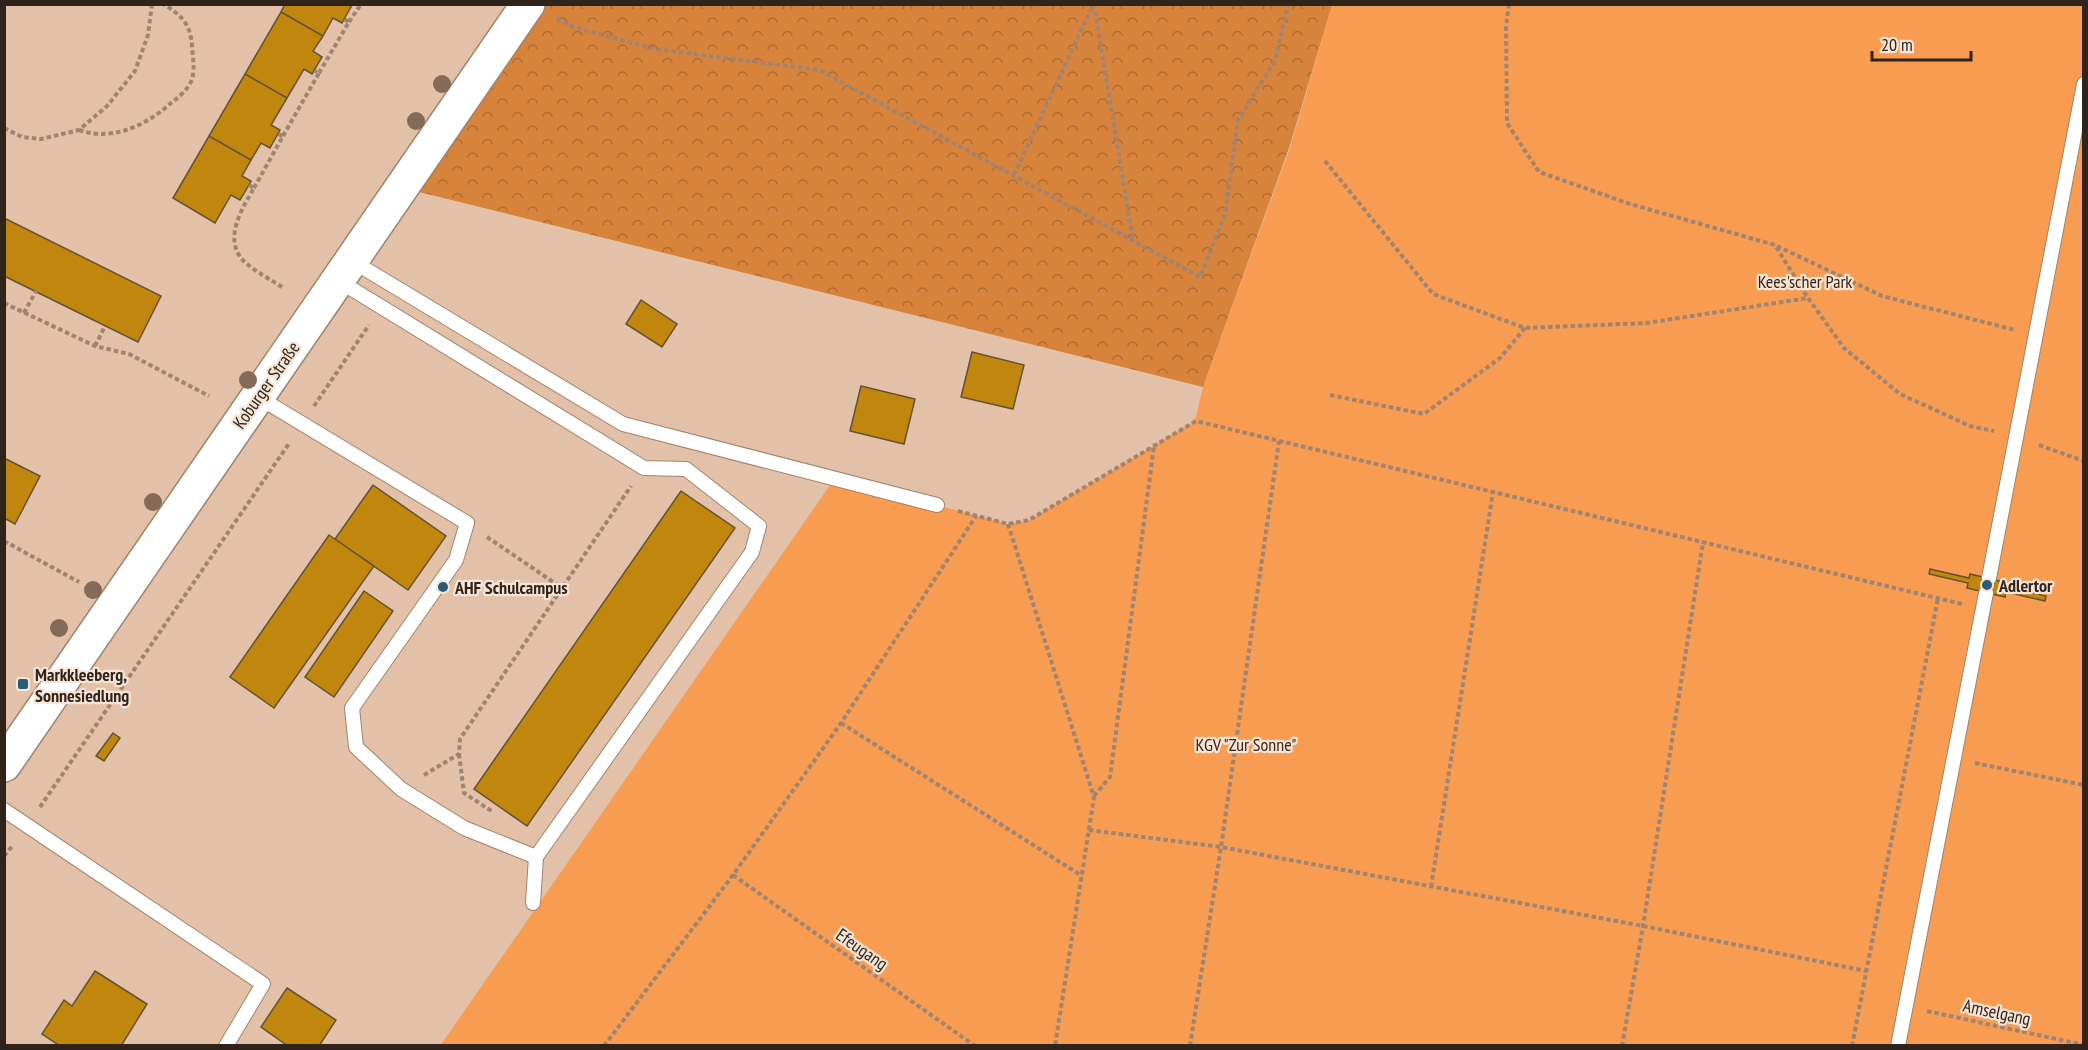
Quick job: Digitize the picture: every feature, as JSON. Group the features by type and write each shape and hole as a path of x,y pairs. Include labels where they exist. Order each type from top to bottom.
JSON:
{"main road":[{"name":"Koburger Straße","path":"4,765 346,271 540,9"}],"lane":[{"path":"1989,578 2084,84"},
{"path":"346,271 644,468 686,470 759,526 752,552 536,857 533,903"},
{"path":"346,271 623,424 937,505"},
{"path":"258,397 467,523 456,560 352,708 356,747 401,789 464,828 536,857"},
{"path":"1898,1046 1986,592"},
{"path":"4,810 263,984 226,1046"}],"path":[{"path":"4,128 22,137 41,139 80,130 107,106 135,71 148,35 152,4"},
{"path":"80,130 89,134 104,135 131,129 158,116 183,93 192,81 194,66 191,33 179,13 163,4"},
{"path":"282,287 245,263 235,249 234,230 240,212 281,135 317,72 361,4"},
{"path":"1014,174 1093,4"},
{"path":"1093,4 1133,241"},
{"path":"540,9 573,27 655,49 819,70 1200,276 1225,214 1238,120 1275,61 1288,4"},
{"path":"1509,4 1506,27 1507,123 1539,172 1630,204 1775,245 1882,296 2036,336"},
{"path":"344,19 349,22"},
{"path":"1325,161 1433,294 1525,328 1647,323 1808,298"},
{"path":"249,185 254,188"},
{"path":"1775,245 1808,298 1844,348 1900,394 1970,426 2016,436 2084,461"},
{"path":"24,312 36,291"},
{"path":"4,303 95,346 129,354 209,396"},
{"path":"95,346 105,326"},
{"path":"1330,395 1424,414 1500,358 1525,328"},
{"path":"604,1046 733,875 841,723 976,516 1008,524 1029,520 1196,421 1938,598 1852,1046"},
{"path":"1190,1046 1280,441"},
{"path":"1094,797 1110,777 1154,446"},
{"path":"501,818 464,793 459,754 460,739 644,468"},
{"path":"1431,887 1493,492"},
{"path":"467,523 562,588"},
{"path":"1008,524 1094,797 1055,1046"},
{"path":"4,541 80,582"},
{"path":"1622,1046 1703,542"},
{"path":"841,723 1082,876"},
{"path":"401,789 459,754"},
{"path":"1954,758 2084,785"},
{"path":"1089,830 1221,847 1643,926 1866,971"},
{"name":"Efeugang","path":"733,875 975,1046"},
{"name":"Amselgang","path":"1906,1006 2084,1044"}],"green space":[{"path":"528,5 1332,5 1290,145 1203,387 403,188"},
{"name":"KGV \"Zur Sonne\"","path":"1332,5 2083,5 2083,1045 440,1046 835,478 1008,524 1029,520 1195,421 1203,387 1291,145"}],"building":[{"path":"285,4 352,5 342,23 333,18 323,36 281,12"},
{"path":"281,12 323,36 313,51 322,57 312,74 304,69 287,98 245,74"},
{"path":"245,74 287,98 271,125 280,130 270,148 261,143 251,160 209,136"},
{"path":"209,136 251,160 242,176 251,181 249,185 240,200 231,195 215,223 173,198"},
{"path":"4,218 161,296 138,342 4,276"},
{"path":"641,300 677,324 662,347 626,324"},
{"path":"972,352 1024,365 1013,409 961,397"},
{"path":"861,386 915,399 904,444 850,431"},
{"path":"4,458 40,476 15,524 4,518"},
{"path":"373,485 446,536 408,590 335,539"},
{"path":"681,491 735,528 527,826 474,789"},
{"path":"329,535 374,566 274,708 230,677"},
{"name":"Adlertor","path":"1930,569 1969,578 1970,574 2008,583 2007,587 2046,596 2045,601 2006,592 2005,597 1967,588 1968,583 1929,574"},
{"path":"364,591 393,611 334,697 305,677"},
{"path":"113,733 120,738 104,761 96,756"},
{"path":"95,971 147,1004 121,1046 60,1046 42,1034 64,1000 72,1006"},
{"path":"287,988 336,1020 319,1046 288,1046 261,1027"}],"place":[{"name":"Adlertor","path":"1987,585"},
{"name":"AHF Schulcampus","path":"443,587"},
{"name":"Markkleeberg, Sonnesiedlung","path":"23,684"}],"park label":[{"name":"Kees'scher Park","path":"1805,281"}]}
